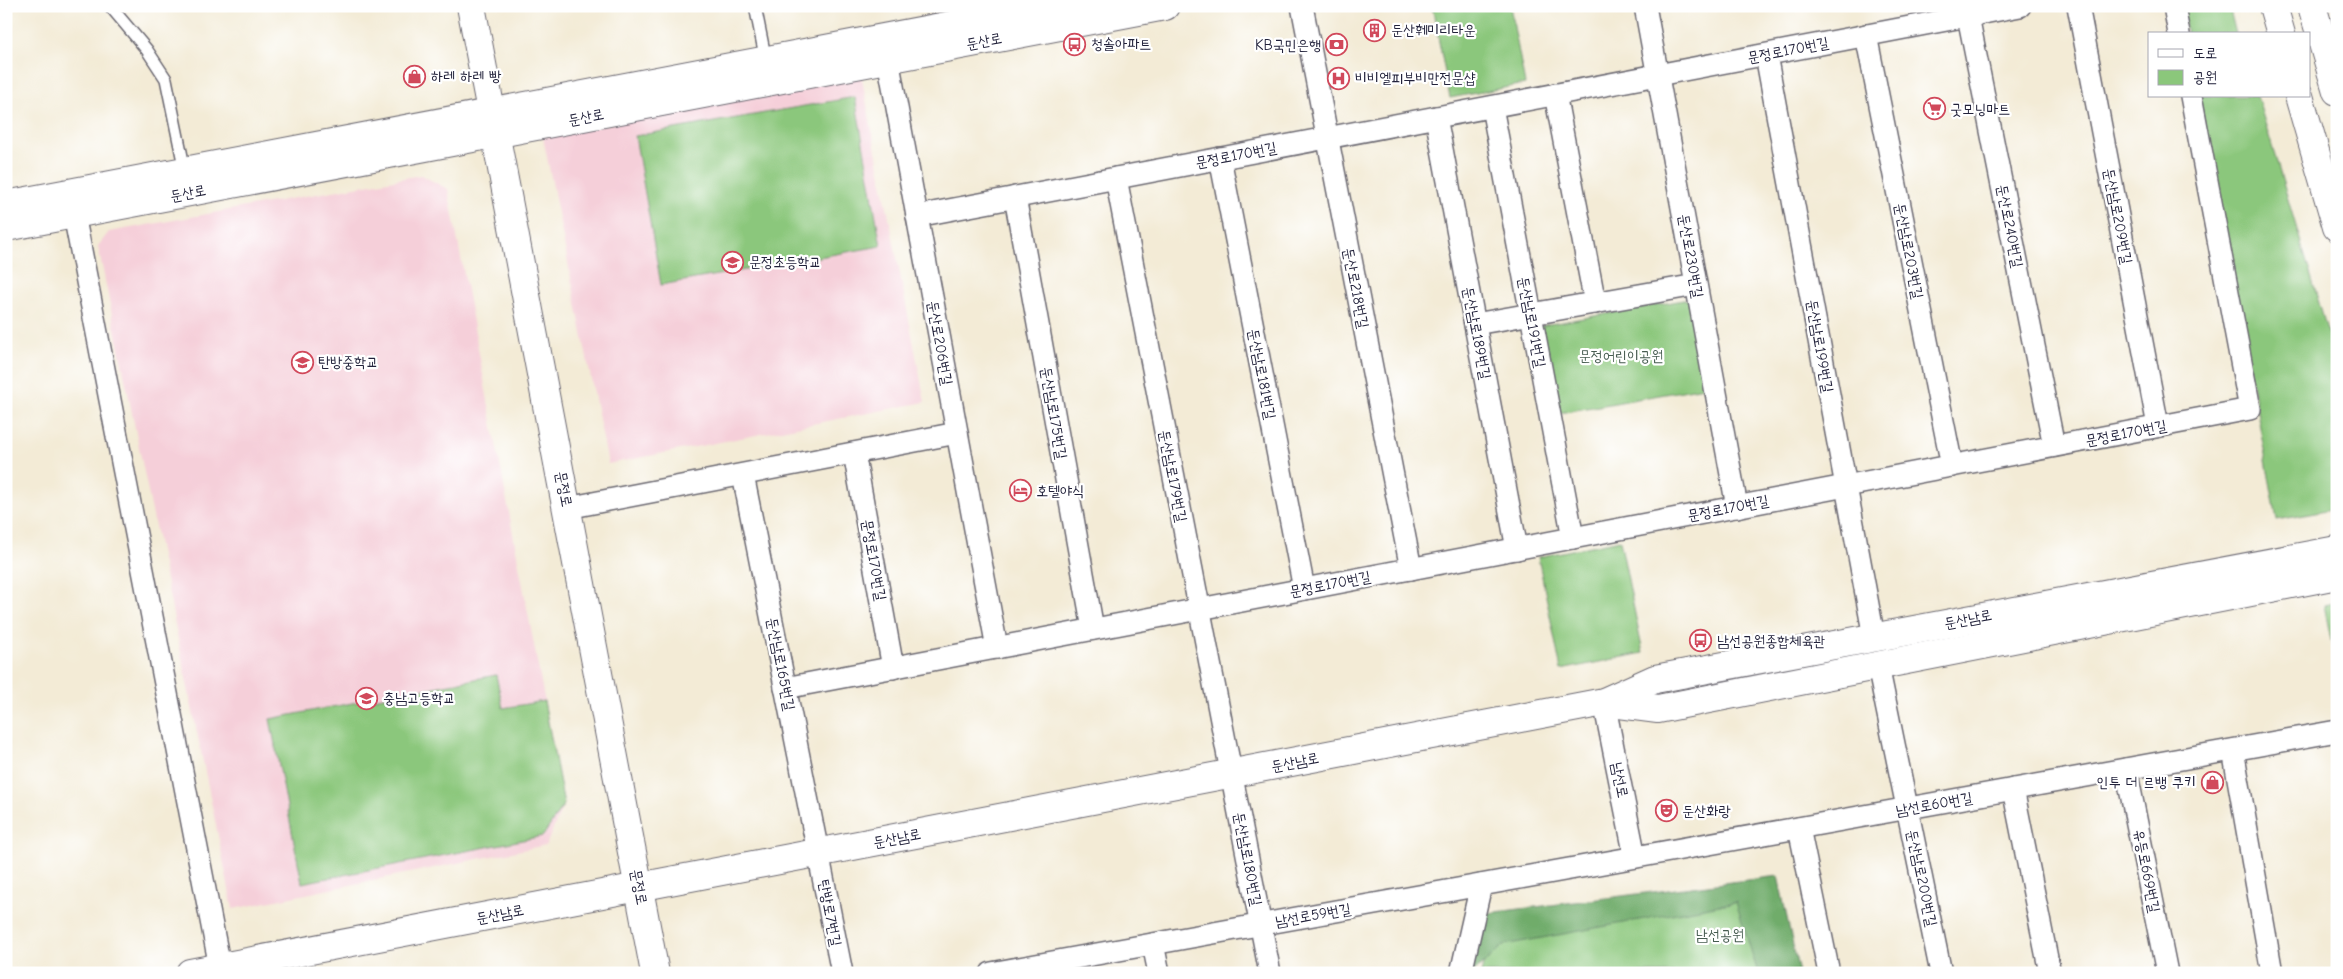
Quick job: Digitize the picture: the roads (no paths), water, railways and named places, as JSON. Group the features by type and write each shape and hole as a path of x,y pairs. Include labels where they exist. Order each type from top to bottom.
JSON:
{"main road":[{"name":"문정로","path":"471,6 655,973"},
{"name":"둔산로","path":"886,49 1051,6"},
{"name":"둔산로","path":"6,227 72,204 768,71 886,49 1165,6"},
{"path":"2273,6 2280,32"},
{"path":"2312,6 2337,91"},
{"path":"2300,98 2337,227"},
{"name":"둔산로","path":"6,205 72,204"},
{"name":"둔산남로","path":"190,973 230,968 639,887 1604,702 1655,679 2337,550"},
{"name":"둔산남로","path":"1604,702 1658,709 2337,575"}],"street":[{"name":"둔산로218번길","path":"1302,6 1411,569"},
{"name":"둔산로230번길","path":"1645,6 1737,506"},
{"name":"문정로170번길","path":"917,216 1866,35 1967,11 2020,6"},
{"name":"둔산남로209번길","path":"2078,6 2158,426"},
{"path":"2174,6 2179,32"},
{"name":"둔산로240번길","path":"1967,11 2054,446"},
{"name":"둔산남로203번길","path":"1866,35 1952,466"},
{"name":"둔산로206번길","path":"886,49 997,648"},
{"name":"둔산남로199번길","path":"1766,54 1874,637"},
{"path":"1555,94 1594,303"},
{"name":"문정로170번길","path":"785,688 2250,409 2191,98"},
{"name":"둔산남로191번길","path":"1492,107 1573,538"},
{"name":"둔산남로189번길","path":"1436,117 1517,549"},
{"name":"둔산남로181번길","path":"1220,158 1304,589"},
{"name":"둔산남로179번길","path":"1116,178 1231,774"},
{"name":"둔산남로175번길","path":"1015,198 1093,629"},
{"path":"72,204 230,968"},
{"path":"1475,324 1696,284"},
{"path":"568,508 957,434"},
{"name":"문정로170번길","path":"854,453 893,668"},
{"name":"둔산남로165번길","path":"743,475 818,853"},
{"name":"둔산남로200번길","path":"1878,666 1941,973"},
{"name":"남선로","path":"1604,702 1635,857"},
{"name":"남선로60번길","path":"1635,857 2337,731"},
{"path":"2233,750 2272,973"},
{"name":"유등로669번길","path":"2126,769 2167,973"},
{"name":"둔산남로180번길","path":"1231,774 1270,973"},
{"path":"2013,789 2050,973"},
{"path":"1799,828 1829,973"},
{"name":"탄방로7번길","path":"818,853 842,973"},
{"name":"남선로59번길","path":"991,973 1061,967 1153,944 1635,857"},
{"path":"1461,973 1481,885"},
{"path":"1153,944 1159,973"}],"lane":[{"path":"110,6 147,50 166,79 187,182"},
{"path":"755,6 768,71"}],"place":[{"name":"둔산훼미리타운","path":"1375,30"},
{"name":"청솔아파트","path":"1075,44"},
{"name":"KB국민은행","path":"1337,45"},
{"name":"하레 하레 빵","path":"415,76"},
{"name":"비비엘피부비만전문샵","path":"1339,78"},
{"name":"굿모닝마트","path":"1934,109"},
{"name":"문정초등학교","path":"733,262"},
{"name":"탄방중학교","path":"302,362"},
{"name":"호텔야식","path":"1020,491"},
{"name":"남선공원종합체육관","path":"1701,641"},
{"name":"충남고등학교","path":"367,698"},
{"name":"인투 더 르뱅 쿠키","path":"2212,782"},
{"name":"둔산화랑","path":"1666,811"}],"park label":[{"name":"문정어린이공원","path":"1621,356"},
{"name":"남선공원","path":"1720,935"}]}
